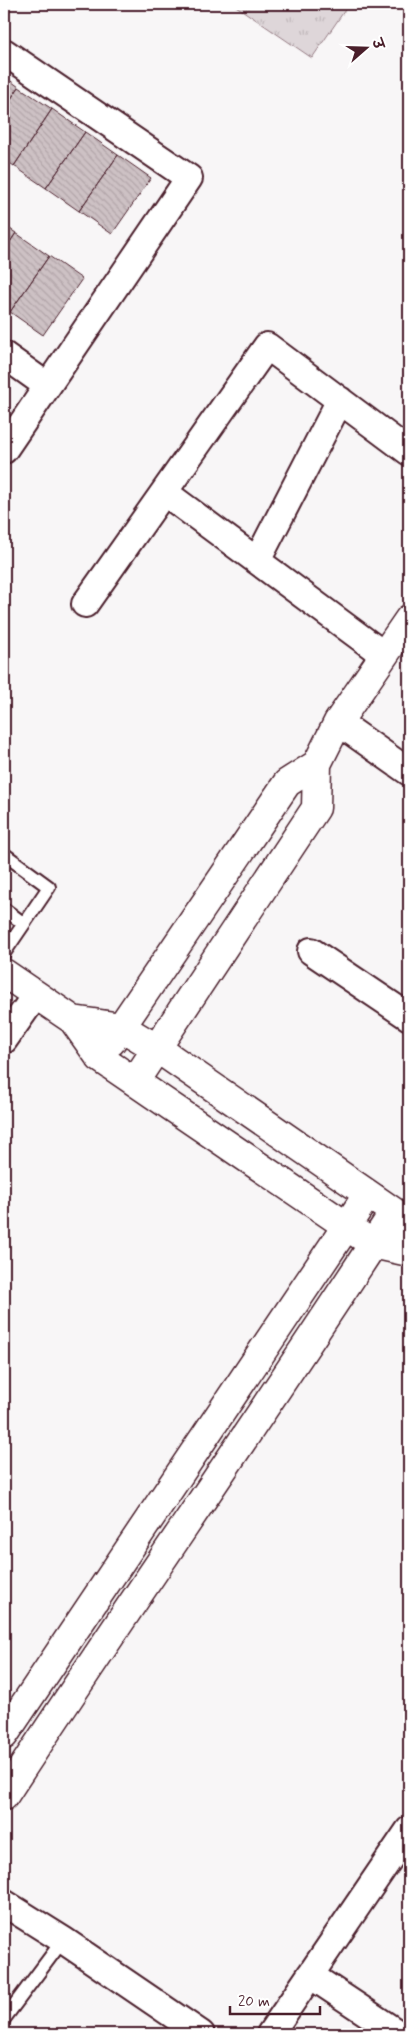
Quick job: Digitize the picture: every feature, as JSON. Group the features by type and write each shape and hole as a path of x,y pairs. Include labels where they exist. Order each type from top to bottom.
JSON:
{"street":[{"path":"4,52 189,178 46,385 4,450"},
{"path":"85,604 267,346 409,452"},
{"path":"4,355 46,385"},
{"path":"256,561 340,400"},
{"path":"164,492 384,655"},
{"path":"135,1081 316,808 317,764 338,722 409,619"},
{"path":"338,722 409,772"},
{"path":"100,1058 287,783 317,764"},
{"path":"311,951 409,1018"},
{"path":"4,972 73,1020 100,1058 373,1244 409,1252"},
{"path":"4,1040 36,996"},
{"path":"73,1020 122,1027 158,1049 394,1212 409,1238"},
{"path":"4,1735 348,1227 368,1194"},
{"path":"4,1796 171,1544 284,1381 394,1212"},
{"path":"144,1528 171,1544"},
{"path":"270,2034 409,1830"},
{"path":"4,1903 63,1940 201,2034"},
{"path":"310,1975 399,2034"}],"lane":[{"path":"4,854 49,888 4,952"},
{"path":"4,909 24,924"},
{"path":"4,2019 63,1940"}],"green space":[{"path":"233,4 349,4 312,58"}],"building":[{"path":"4,76 19,87 4,109"},
{"path":"19,87 52,109 14,166 4,159 4,109"},
{"path":"52,109 85,132 46,188 14,166"},
{"path":"85,132 118,155 79,211 46,188"},
{"path":"118,155 151,178 112,234 79,211"},
{"path":"4,225 16,233 4,251"},
{"path":"16,233 49,256 10,312 4,308 4,251"},
{"path":"49,256 82,279 43,335 10,312"},
{"path":"4,388 9,391 4,398"}]}
